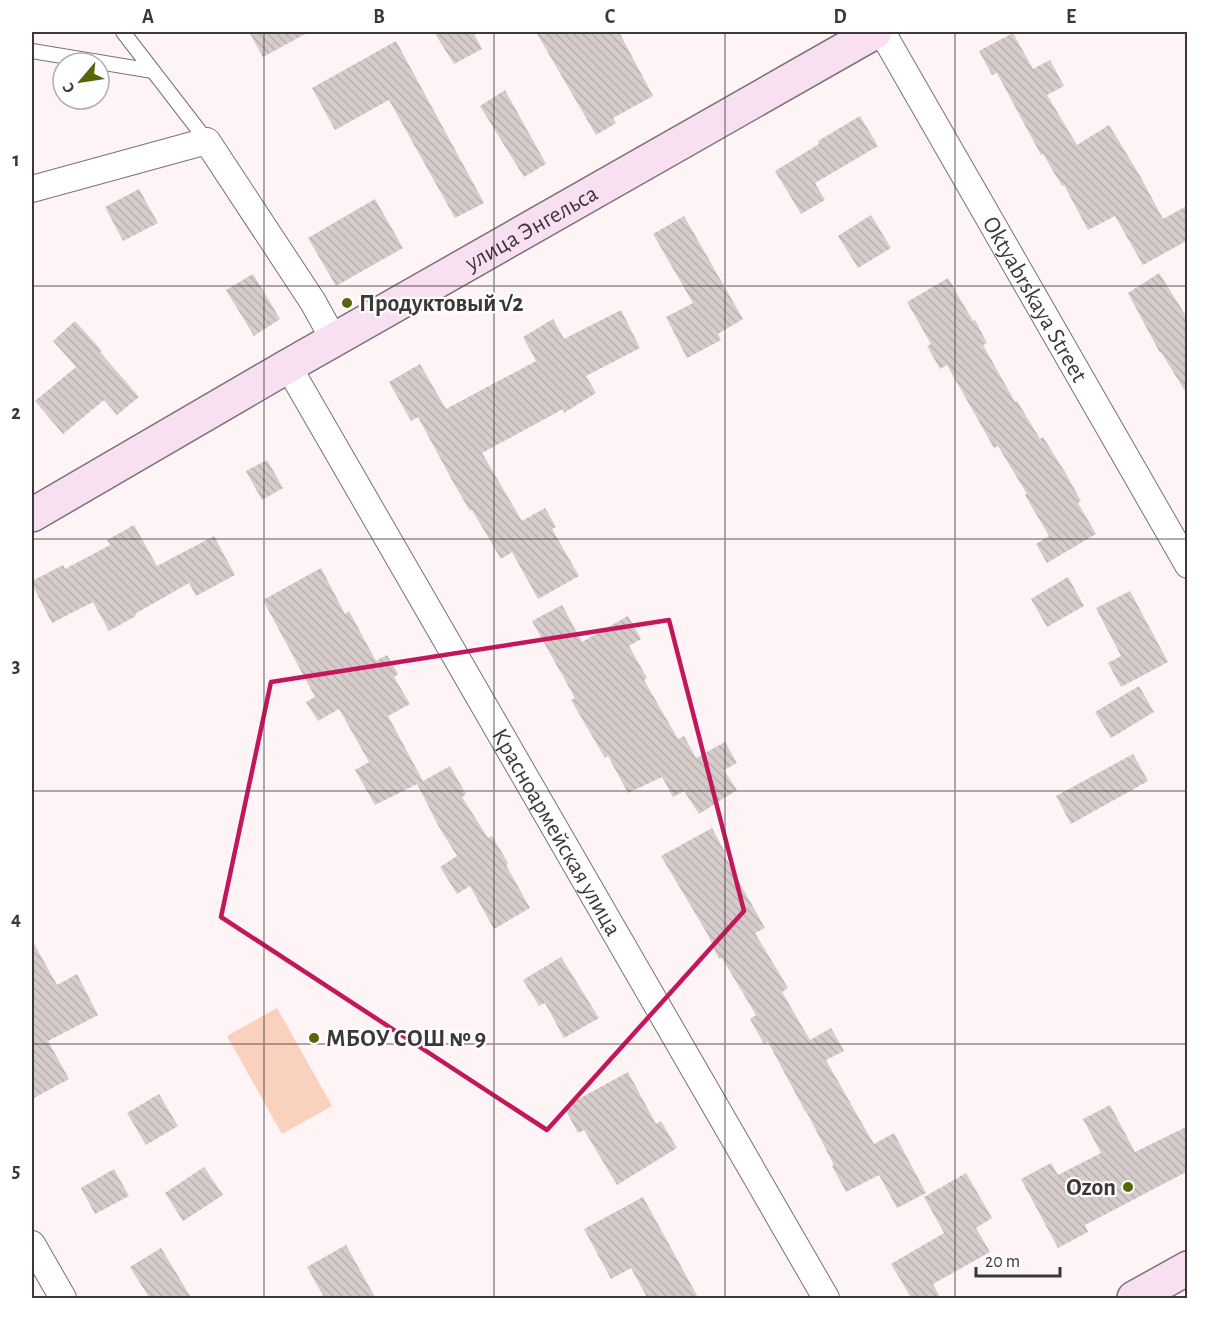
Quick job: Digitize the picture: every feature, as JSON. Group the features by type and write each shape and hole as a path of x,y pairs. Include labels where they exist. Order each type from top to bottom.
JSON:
{"main road":[{"name":"улица Энгельса","path":"32,515 288,366 875,32"},
{"path":"1134,1299 1188,1268"}],"street":[{"name":"Oktyabrskaya Street","path":"882,32 1188,565"},
{"path":"32,189 207,141 312,302 334,340"},
{"name":"Красноармейская улица","path":"288,366 826,1299"},
{"path":"32,1244 39,1277 63,1299"}],"lane":[{"path":"123,32 207,141"},
{"path":"32,51 153,71"}],"highlighted area":[{"path":"669,620 744,911 547,1130 221,917 271,682"}],"shaded area":[{"path":"277,1008 332,1106 282,1134 227,1036"}],"building":[{"path":"249,32 309,32 263,57"},
{"path":"434,32 473,32 482,49 454,64"},
{"path":"536,32 619,32 653,96 613,118 616,123 596,135"},
{"path":"1013,33 1033,69 1050,60 1064,86 1047,95 1077,145 1109,125 1163,219 1188,205 1188,240 1143,265 1115,216 1088,230 1064,185 1062,186 1043,154 1041,155 997,73 992,75 979,51"},
{"path":"396,41 484,203 455,218 389,100 335,130 312,88"},
{"path":"505,90 546,164 524,177 480,106"},
{"path":"860,116 878,146 815,183 825,200 801,214 775,171 819,144 818,141"},
{"path":"139,189 158,223 123,241 105,207"},
{"path":"375,199 403,248 336,286 308,238"},
{"path":"871,215 891,248 858,268 838,236"},
{"path":"684,216 743,319 718,334 721,340 687,358 666,317 693,303 653,234"},
{"path":"1159,273 1188,319 1188,396 1160,353 1128,293"},
{"path":"253,274 280,319 254,336 226,290"},
{"path":"948,278 973,321 975,320 987,343 983,345 1015,402 1017,401 1040,439 1043,437 1065,472 1081,501 1078,503 1096,534 1047,563 1036,544 1049,536 1025,495 1027,494 998,446 994,448 947,365 940,369 927,346 931,344 907,302"},
{"path":"621,310 640,348 586,376 596,393 564,413 563,409 482,453 522,521 545,508 556,527 552,529 579,576 538,599 512,552 501,559 453,482 418,417 411,421 389,382 420,364 446,409 536,361 523,337 553,319 564,339"},
{"path":"75,321 139,397 117,415 104,400 63,434 35,401 76,367 53,341"},
{"path":"267,460 283,488 262,500 246,471"},
{"path":"134,525 157,566 214,536 235,575 196,596 189,583 109,631 93,602 52,623 32,581 63,565 65,569 110,545 107,540"},
{"path":"321,568 345,614 349,611 376,661 387,655 398,674 394,677 410,704 388,716 423,781 450,766 466,794 462,797 488,838 492,836 530,908 494,929 470,886 457,894 440,867 457,856 417,784 375,805 355,770 369,762 339,709 318,721 306,702 315,697 263,600"},
{"path":"1068,577 1084,606 1047,627 1031,599"},
{"path":"1130,591 1168,662 1121,687 1108,663 1121,656 1096,608"},
{"path":"562,605 582,642 628,616 641,639 629,646 647,678 644,680 678,739 684,736 696,758 725,742 737,763 724,770 737,790 699,814 684,791 673,797 662,777 628,793 608,756 605,758 571,700 575,698 532,621"},
{"path":"1139,686 1154,712 1111,738 1095,712"},
{"path":"1133,754 1148,781 1071,824 1056,796"},
{"path":"712,828 725,852 723,853 765,928 755,933 788,988 782,992 810,1040 831,1028 844,1051 826,1060 860,1120 874,1144 894,1133 926,1193 897,1208 879,1175 846,1192 806,1111 768,1042 764,1044 750,1019 756,1015 722,958 719,959 708,935 661,856"},
{"path":"32,940 57,985 77,974 98,1015 48,1041 69,1079 32,1099"},
{"path":"561,957 599,1018 564,1038 545,1003 539,1006 523,980"},
{"path":"628,1072 656,1124 661,1121 677,1148 617,1185 584,1130 578,1133 564,1107"},
{"path":"159,1094 178,1126 146,1145 127,1113"},
{"path":"1110,1105 1135,1152 1188,1126 1188,1171 1085,1225 1088,1232 1058,1248 1021,1179 1051,1163 1058,1175 1101,1153 1083,1119"},
{"path":"204,1167 223,1195 183,1221 165,1193"},
{"path":"114,1169 129,1196 95,1214 81,1188"},
{"path":"966,1173 992,1218 976,1228 990,1252 933,1284 941,1299 912,1299 891,1264 944,1233 924,1197"},
{"path":"643,1197 699,1299 648,1299 631,1268 611,1279 584,1229"},
{"path":"346,1245 376,1299 325,1299 307,1267"},
{"path":"161,1248 192,1299 150,1299 130,1267"}],"place":[{"name":"Продуктовый √2","path":"347,303"},
{"name":"МБОУ СОШ № 9","path":"314,1038"},
{"name":"Ozon","path":"1128,1187"}]}
